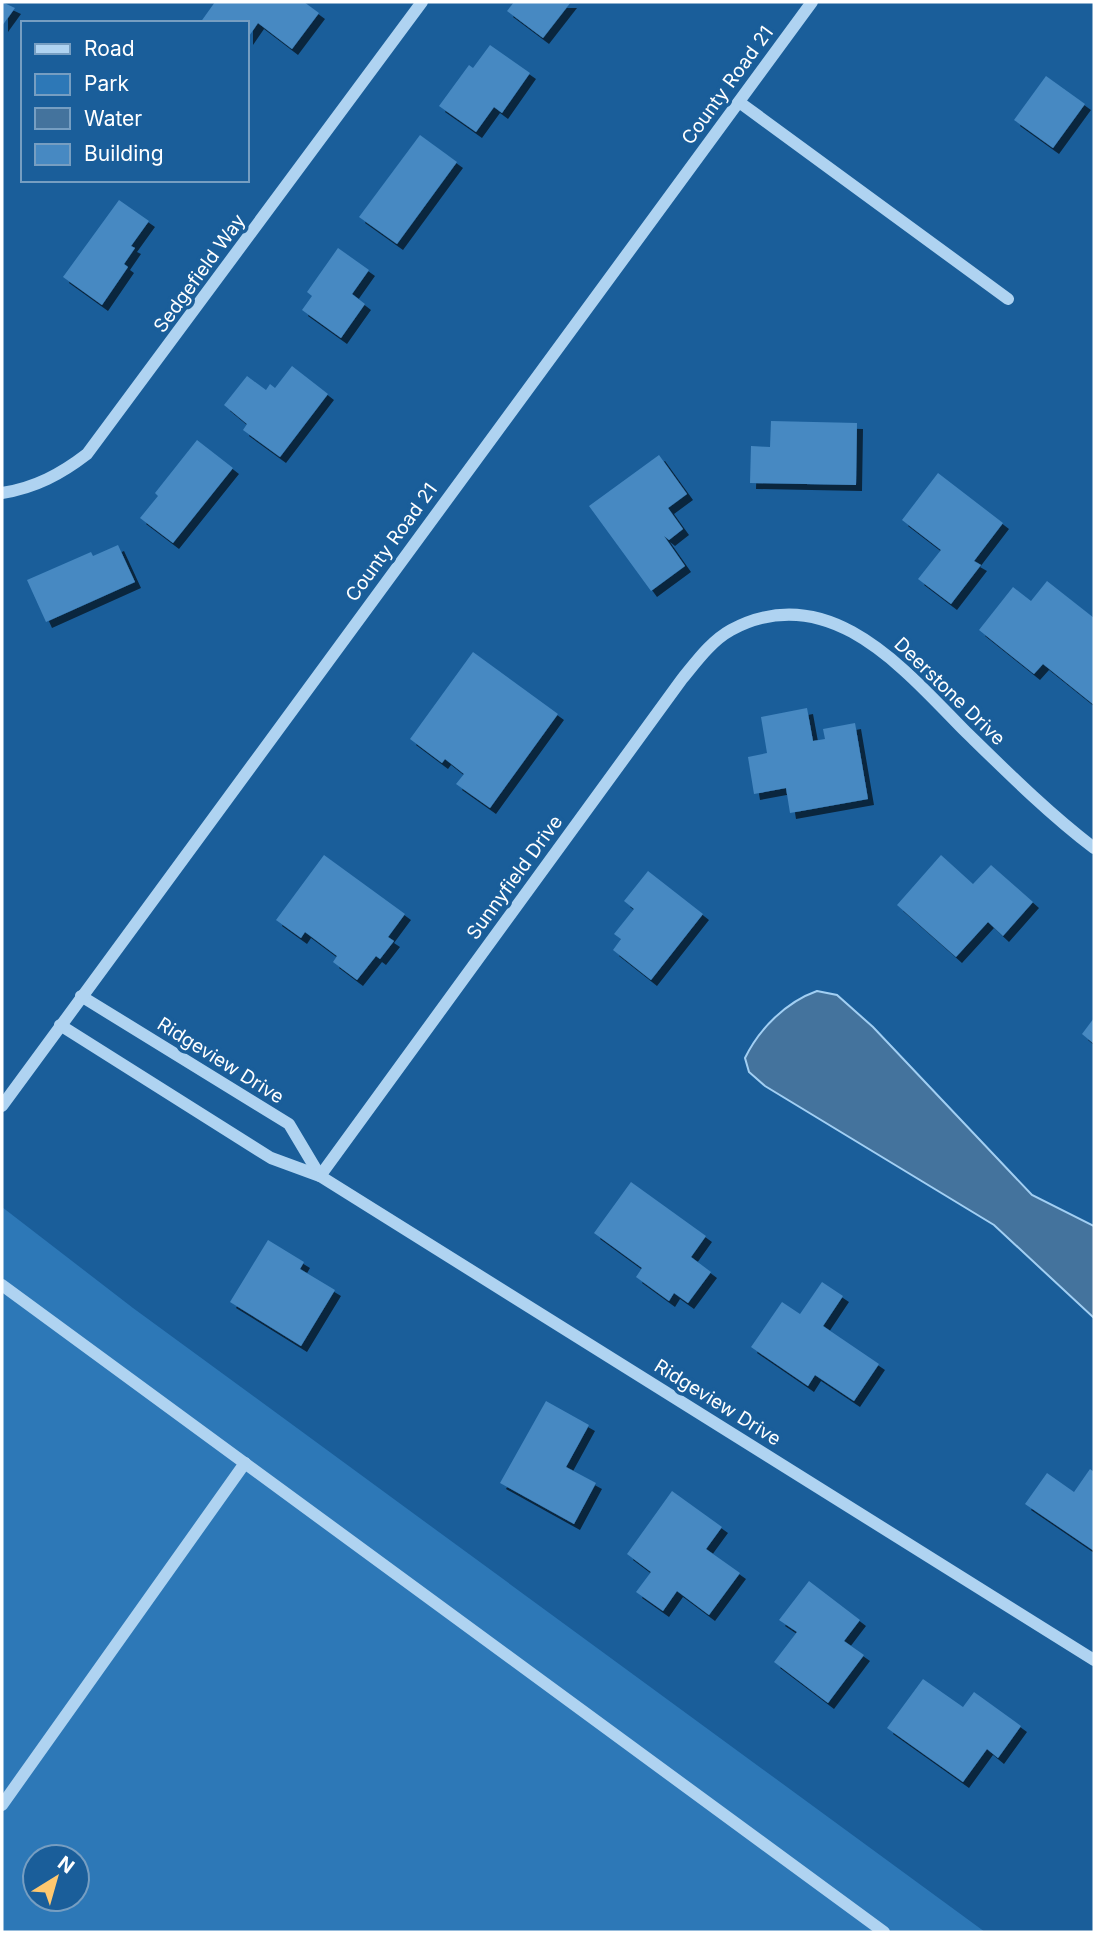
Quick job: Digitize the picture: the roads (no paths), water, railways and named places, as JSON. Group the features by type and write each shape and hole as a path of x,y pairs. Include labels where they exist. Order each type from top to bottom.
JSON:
{"street":[{"name":"Sedgefield Way","path":"2,493 38,484 61,473 87,454 422,2"},
{"name":"County Road 21","path":"2,1106 812,2"},
{"path":"739,102 1008,299"},
{"name":"Deerstone Drive","path":"755,621 788,614 821,619 854,630 883,651 1002,767 1094,848"},
{"name":"Sunnyfield Drive","path":"320,1176 681,679 707,649 730,631 755,621"},
{"name":"Ridgeview Drive","path":"82,996 289,1125 320,1176"},
{"name":"Ridgeview Drive","path":"60,1025 271,1158 320,1176 1094,1660"},
{"path":"2,1285 884,1932"},
{"path":"2,1805 245,1463"}],"water":[{"path":"817,991 837,995 873,1027 1032,1195 1094,1226 1094,1318 994,1225 765,1086 749,1072 745,1058 766,1027 784,1009"}]}
